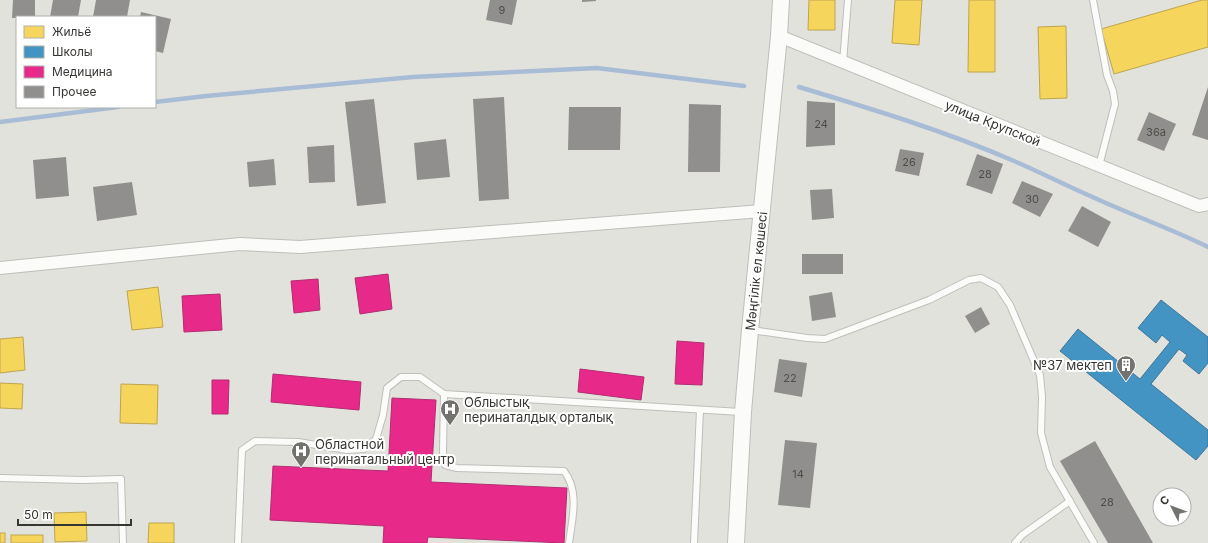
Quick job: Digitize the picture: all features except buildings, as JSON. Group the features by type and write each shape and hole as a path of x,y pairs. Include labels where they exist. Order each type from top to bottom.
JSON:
{"street":[{"name":"Мәңгілік ел көшесі","path":"736,543 750,330 779,36 781,0"},
{"name":"улица Крупской","path":"779,36 1199,206 1208,204"},
{"path":"0,268 240,244 300,247 762,211"}],"lane":[{"path":"843,62 848,0"},
{"path":"1093,0 1107,75 1113,91 1115,104 1099,166"},
{"path":"750,330 825,339 929,300 969,280 981,278 998,287 1010,305 1040,375 1042,396 1041,433 1050,467 1094,543"},
{"path":"238,543 242,450 255,441 298,442 347,450 364,449 376,439 383,416 387,388 400,377 420,377 444,394 744,412"},
{"path":"444,394 443,452 445,464 457,468 564,472 570,479 574,502 569,543"},
{"path":"694,543 700,410"},
{"path":"0,478 83,480 121,479 123,543"},
{"path":"1015,543 1022,535 1070,501"}],"waterway":[{"path":"156,102 413,77 597,68 744,86"},
{"path":"799,87 908,121 988,150 1208,247"},
{"path":"0,122 110,108"}],"place":[{"name":"№37 мектеп","path":"1126,382"},
{"name":"Облыстық перинаталдық орталық","path":"450,426"},
{"name":"Областной перинатальный центр","path":"301,468"}]}
